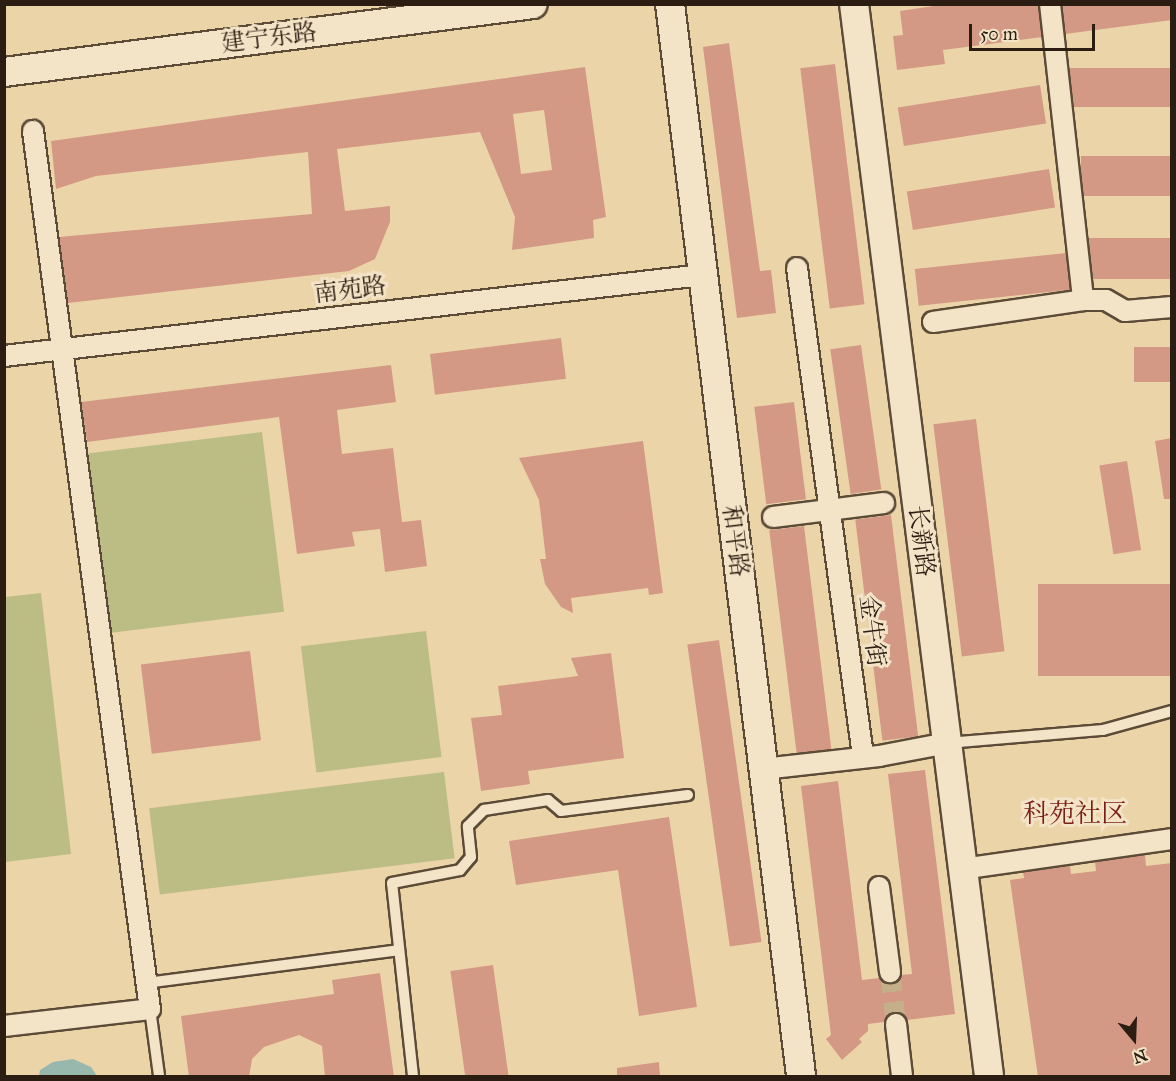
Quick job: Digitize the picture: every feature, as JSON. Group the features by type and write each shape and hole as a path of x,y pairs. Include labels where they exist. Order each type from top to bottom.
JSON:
{"street":[{"name":"建宁东路","path":"4,72 533,4"},
{"name":"和平路","path":"670,4 801,1077"},
{"name":"长新路","path":"854,4 989,1077"},
{"path":"1050,4 1083,300"},
{"path":"4,1026 150,1009 60,350 33,131"},
{"name":"金牛街","path":"796,268 831,510 863,758"},
{"name":"南苑路","path":"4,356 702,275"},
{"path":"933,322 1083,300 1106,300 1125,310 1172,307"},
{"path":"773,518 884,502"},
{"path":"763,769 863,758 946,743"},
{"path":"962,869 1172,839"},
{"path":"879,887 890,972"},
{"path":"896,1024 902,1077"}],"lane":[{"path":"946,743 1103,730 1172,711"},
{"path":"413,1077 392,883 460,870 471,857 468,826 484,810 548,800 561,811 688,795"},
{"path":"146,983 399,950"},
{"path":"150,1009 159,1077"}],"green space":[{"path":"262,432 284,612 109,633 87,453"},
{"path":"41,593 71,854 5,862 5,597"},
{"path":"426,631 441,757 316,772 301,646"},
{"path":"444,772 455,858 160,895 149,808"}],"water":[{"path":"73,1059 91,1067 97,1076 39,1076 40,1070 53,1062"}],"building":[{"path":"947,4 1038,4 1042,37 943,50 945,64 897,70 893,36 903,35 900,11"},
{"path":"1062,4 1172,4 1172,20 1065,34"},
{"path":"729,43 760,271 771,270 776,313 737,318 703,47"},
{"path":"835,64 864,304 830,308 800,68"},
{"path":"585,67 606,217 593,220 594,238 512,250 515,217 480,132 337,149 345,211 390,206 390,222 375,259 349,271 68,303 59,237 312,214 308,152 96,176 56,189 51,141","holes":["544,110 552,170 521,174 513,114"]},
{"path":"1070,68 1172,68 1172,107 1070,107"},
{"path":"1040,85 1046,124 904,146 898,108"},
{"path":"1081,156 1172,156 1172,196 1081,196"},
{"path":"1049,169 1055,208 913,230 907,192"},
{"path":"1088,238 1172,238 1172,279 1088,279"},
{"path":"1066,253 1070,290 919,306 915,269"},
{"path":"561,338 566,379 435,395 430,354"},
{"path":"861,345 881,490 851,494 830,349"},
{"path":"1134,347 1172,347 1172,382 1134,382"},
{"path":"391,365 396,402 337,410 342,454 393,448 402,522 421,520 427,566 385,572 380,529 352,532 355,546 297,554 279,417 87,442 81,402"},
{"path":"794,402 806,499 766,504 754,407"},
{"path":"976,419 1005,651 962,656 933,424"},
{"path":"1172,438 1172,499 1164,499 1155,441"},
{"path":"643,441 663,593 649,595 648,588 571,598 573,613 561,607 545,584 540,559 546,559 539,500 519,458"},
{"path":"1127,461 1141,550 1113,554 1099,465"},
{"path":"891,515 918,736 882,741 855,519"},
{"path":"804,526 831,749 797,754 769,530"},
{"path":"1038,584 1172,584 1172,676 1038,676"},
{"path":"719,640 761,942 730,946 687,644"},
{"path":"250,651 261,740 152,754 141,664"},
{"path":"611,653 624,758 528,771 530,784 481,791 471,718 502,715 498,686 578,676 571,658"},
{"path":"925,770 955,1014 907,1020 900,1013 889,1014 884,1022 868,1024 868,1031 859,1039 862,1042 842,1060 826,1039 831,1035 801,786 838,781 862,980 880,978 891,984 901,975 912,974 888,774"},
{"path":"669,817 697,1007 639,1016 618,870 516,885 509,841"},
{"path":"1145,855 1146,866 1172,863 1172,1077 1038,1077 1010,880 1024,878 1023,872 1070,866 1071,874 1096,871 1095,862"},
{"path":"493,965 509,1076 465,1076 450,971"},
{"path":"380,973 394,1077 325,1077 322,1046 299,1035 264,1047 252,1059 249,1077 189,1077 181,1016 334,994 332,980"},
{"path":"659,1062 660,1077 617,1077 617,1068"}],"tunnel":[{"path":"890,972 896,1024"}],"district":[{"name":"科苑社区","path":"1075,814"}]}
